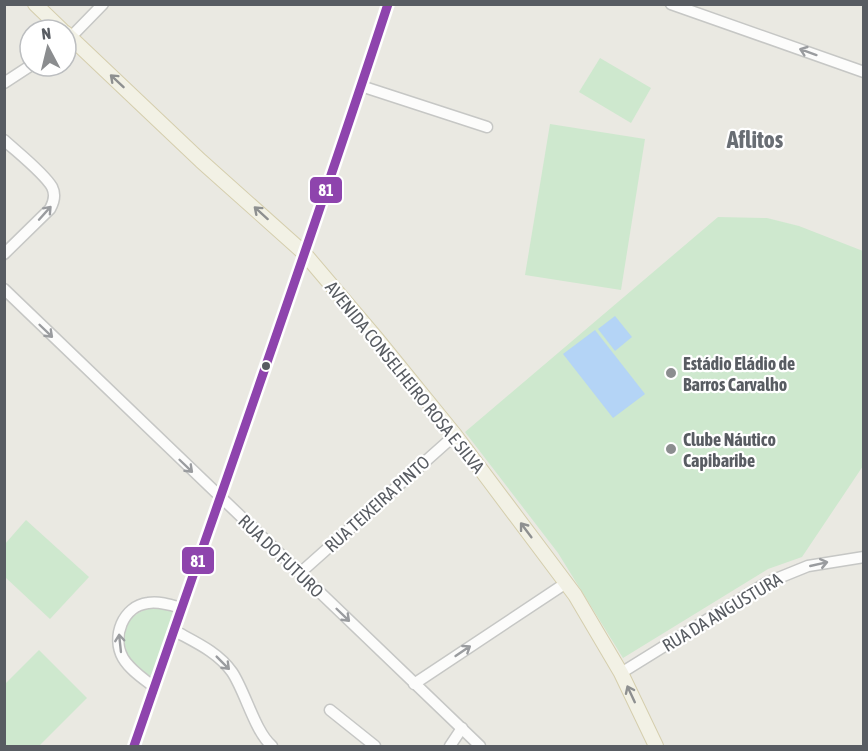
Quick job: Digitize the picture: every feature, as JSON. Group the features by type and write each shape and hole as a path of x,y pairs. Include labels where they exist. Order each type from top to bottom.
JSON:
{"main road":[{"name":"AVENIDA CONSELHEIRO ROSA E SILVA","path":"35,4 49,18"},
{"name":"AVENIDA CONSELHEIRO ROSA E SILVA","path":"78,47 304,253 377,339 455,435 566,583 621,672 656,747"}],"street":[{"path":"78,26 103,4"},
{"path":"134,747 181,608 221,500 388,4"},
{"path":"671,4 864,72"},
{"path":"4,83 18,74"},
{"path":"361,86 487,127"},
{"path":"4,140 46,180 52,188 54,203 4,254"},
{"name":"RUA DO FUTURO","path":"4,290 480,747"},
{"name":"RUA TEIXEIRA PINTO","path":"300,573 455,435"},
{"name":"RUA DA ANGUSTURA","path":"621,672 766,583 808,566 864,557"},
{"path":"414,684 566,583"},
{"path":"154,687 124,660 120,653 119,631 128,612 142,604 160,603 181,608"},
{"path":"175,631 208,649 232,673 269,746"},
{"path":"330,710 375,747"},
{"path":"450,747 462,728"}],"green space":[{"path":"600,58 651,88 631,123 579,92"},
{"path":"550,124 645,139 621,290 525,275"},
{"name":"Clube Náutico Capibaribe","path":"718,217 767,218 799,226 863,251 863,466 802,557 768,569 623,658 558,553 465,432"},
{"path":"26,520 89,577 50,619 5,577 5,544"},
{"path":"159,607 171,610 174,615 153,675 149,676 137,668 129,658 124,636 126,626 133,617 144,610"},
{"path":"39,650 87,698 39,746 5,746 5,684"}],"water":[{"path":"615,316 632,337 615,351 598,329"},
{"path":"595,330 645,394 613,418 563,354"}],"transit line":[{"name":"81","path":"134,746 388,4"}],"place":[{"name":"Estádio Eládio de Barros Carvalho","path":"671,373"},
{"name":"Clube Náutico Capibaribe","path":"671,449"}],"district":[{"name":"Aflitos","path":"755,139"}]}
